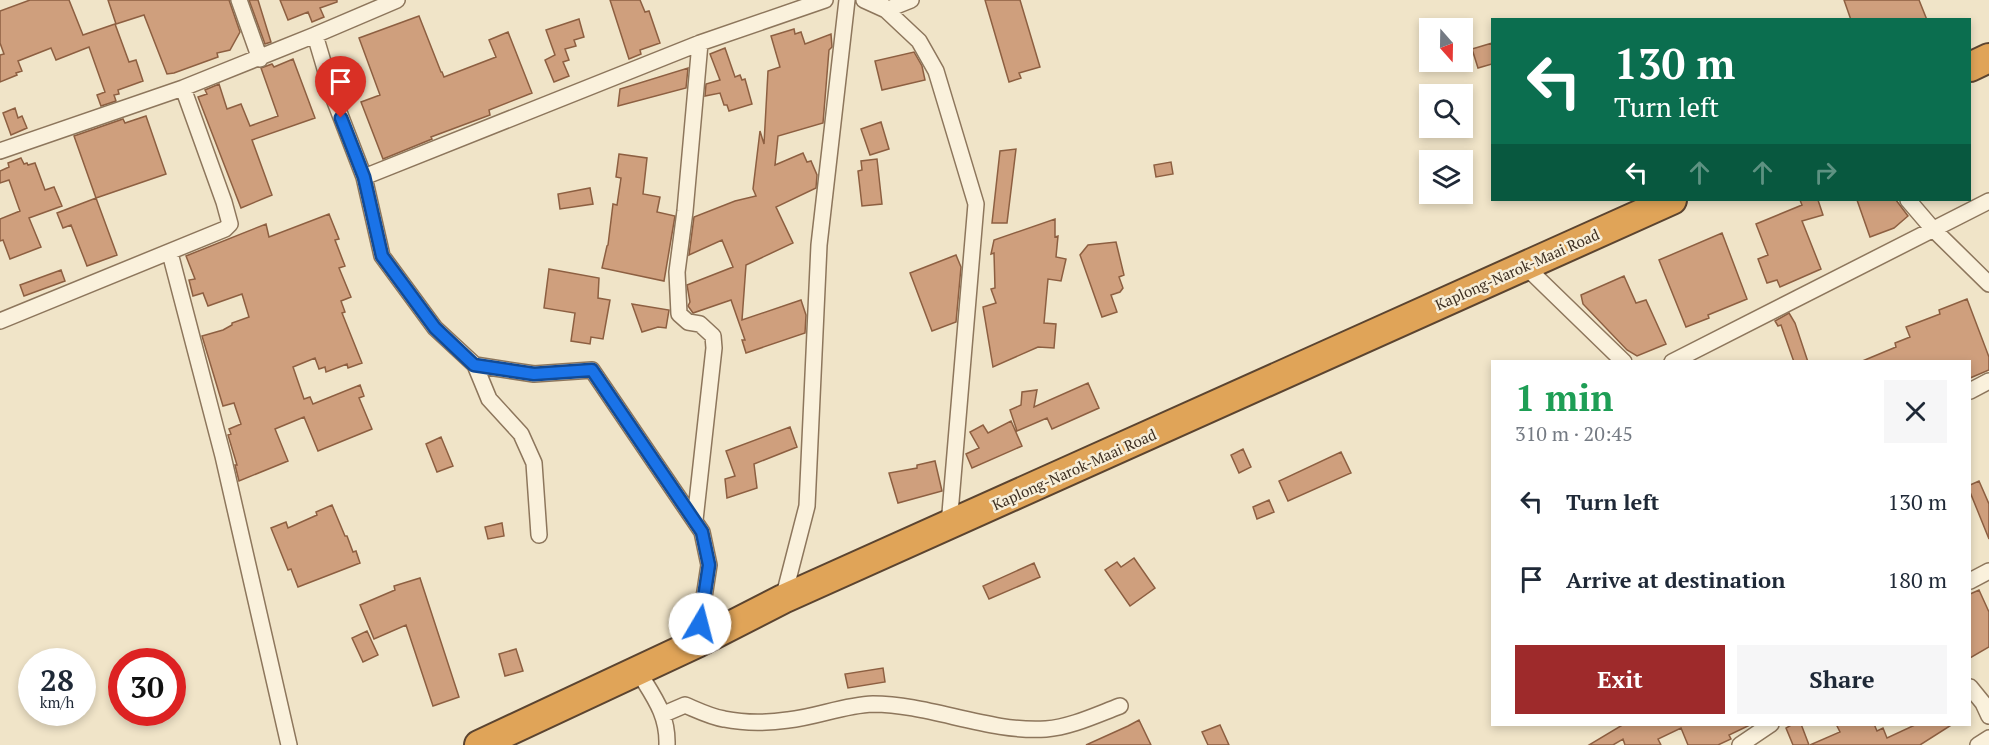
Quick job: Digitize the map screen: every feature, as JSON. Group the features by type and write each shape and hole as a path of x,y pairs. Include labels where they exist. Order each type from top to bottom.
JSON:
{"highway":[{"path":"1971,67 1989,58"},
{"name":"Kaplong-Narok-Maai Road","path":"479,745 697,644 783,599 1670,201"}],"street":[{"path":"239,0 260,59"},
{"path":"0,151 260,59 397,0"},
{"path":"364,177 700,43 825,0"},
{"path":"783,599 807,507 819,245 847,0"},
{"path":"864,0 882,5 911,0"},
{"path":"882,5 919,41 936,71 976,204 949,525"},
{"path":"315,35 334,99 364,177 382,256 435,328 474,365 489,399 521,434 534,463 539,535"},
{"path":"695,520 714,348 713,336 700,324 688,322 679,314 677,272 685,211 700,43"},
{"path":"0,321 170,253 225,229 230,224 183,88"},
{"path":"1909,201 1932,228 1989,284"},
{"path":"1676,360 1989,201"},
{"path":"170,253 223,456 289,745"},
{"path":"1524,266 1622,360"},
{"path":"474,365 534,374 592,370 702,532 709,565 697,644"},
{"path":"1971,390 1989,381"},
{"path":"1971,580 1989,571"},
{"path":"638,670 664,714 668,731 667,745"},
{"path":"1971,688 1983,703 1989,716"},
{"path":"664,714 685,705 722,719 759,722 789,720 843,707 874,704 898,706 1003,726 1046,729 1080,722 1120,706"},
{"path":"1740,745 1769,726"},
{"path":"1978,745 1989,738"}],"building":[{"path":"30,0 69,0 83,35 115,24 129,62 136,60 143,81 118,90 119,94 114,95 116,101 101,106 97,95 105,92 89,47 56,60 51,48 18,61 22,71 0,82 0,55 4,54 0,43 0,11"},
{"path":"108,0 229,0 240,32 230,50 217,53 218,57 167,74 144,15 116,24"},
{"path":"249,0 258,0 271,42 265,44"},
{"path":"280,0 337,0 337,2 320,8 324,17 312,22 308,12 288,20"},
{"path":"610,0 640,0 645,12 649,11 660,43 640,50 641,54 629,59"},
{"path":"985,0 1020,0 1040,67 1019,73 1021,78 1009,82"},
{"path":"1844,0 1919,0 1926,18 1850,18"},
{"path":"419,16 444,77 496,57 489,40 508,32 532,93 489,110 490,115 431,137 432,139 383,159 361,102 380,95 359,38"},
{"path":"579,19 584,37 574,40 576,46 565,49 569,60 563,62 569,76 554,82 545,60 555,55 546,30"},
{"path":"794,29 795,34 801,32 805,44 831,34 832,47 829,50 823,123 778,136 775,165 803,153 807,162 811,161 817,175 816,188 776,207 793,243 746,265 742,320 801,300 806,315 805,333 746,353 742,340 745,340 731,300 693,313 688,306 690,302 687,285 733,267 722,240 689,255 694,217 735,201 756,196 753,189 760,131 764,144 768,71 780,67 771,36"},
{"path":"1491,43 1491,64 1478,68 1473,49"},
{"path":"725,48 735,77 740,75 742,80 745,79 752,104 729,111 720,93 705,96 706,84 720,80 710,54"},
{"path":"914,52 922,66 925,80 882,90 875,61"},
{"path":"293,59 315,118 252,140 272,195 241,208 198,97 207,94 205,90 219,84 227,109 241,104 250,126 278,116 261,68 272,64 274,67"},
{"path":"688,68 686,88 618,106 620,89"},
{"path":"15,108 18,118 22,116 27,128 11,135 3,113"},
{"path":"146,116 166,174 96,198 74,136 123,119 125,123"},
{"path":"881,122 889,149 870,155 861,129"},
{"path":"1016,149 1007,223 992,223 1000,151"},
{"path":"619,154 647,158 643,194 660,197 657,212 675,216 664,281 602,268 608,245 613,204 617,205 621,178 616,177"},
{"path":"21,158 24,164 35,163 45,190 54,187 62,206 29,218 41,247 10,259 3,240 0,241 0,219 20,211 9,180 0,183 0,171 9,167 8,163"},
{"path":"877,159 882,204 862,206 858,171 862,170 861,161"},
{"path":"1171,162 1173,174 1156,177 1154,165"},
{"path":"590,188 593,204 560,209 558,194"},
{"path":"96,198 117,255 87,266 71,225 63,228 57,213"},
{"path":"1800,201 1818,201 1823,215 1802,221 1821,269 1780,287 1777,280 1767,283 1758,259 1768,255 1756,224 1802,205"},
{"path":"1857,201 1897,201 1908,216 1894,228 1870,237"},
{"path":"329,214 339,239 335,240 345,266 339,268 351,297 341,301 345,312 342,313 362,363 348,368 347,364 326,372 325,367 319,369 315,358 293,367 304,399 310,397 313,404 360,385 364,396 359,398 372,429 318,451 304,417 275,429 288,461 239,481 228,435 231,434 229,429 241,424 234,403 223,406 202,336 223,330 232,323 249,317 242,294 208,306 203,293 193,296 189,280 195,279 186,256 266,224 269,237"},
{"path":"1055,219 1055,237 1058,236 1056,257 1066,259 1061,281 1048,279 1044,323 1056,324 1054,348 1038,347 993,367 983,307 996,303 991,289 995,288 994,253 991,254 994,240"},
{"path":"1722,233 1747,299 1686,327 1659,260"},
{"path":"1116,242 1124,275 1119,277 1123,288 1120,292 1111,295 1117,312 1102,317 1080,255 1088,245"},
{"path":"956,255 961,267 956,322 932,331 910,273"},
{"path":"549,269 599,278 598,298 610,300 603,339 591,337 590,344 571,341 575,313 544,308"},
{"path":"61,270 65,281 24,296 20,285"},
{"path":"1624,276 1636,303 1646,300 1666,344 1637,356 1627,350 1583,304 1581,295"},
{"path":"1967,299 1989,357 1989,370 1971,378 1971,360 1865,360 1896,347 1895,343 1910,337 1906,327 1940,314 1939,310"},
{"path":"632,304 669,310 666,328 658,327 642,332"},
{"path":"1789,313 1795,323 1807,360 1793,360 1781,325 1778,326 1775,321"},
{"path":"1088,383 1099,408 1052,429 1047,418 1017,431 1010,410 1021,405 1022,392 1037,390 1034,407"},
{"path":"1011,421 1022,446 972,468 966,454 979,448 970,432 983,425 988,433"},
{"path":"790,427 797,447 754,464 757,488 727,498 725,479 735,476 726,451"},
{"path":"441,437 453,466 437,472 426,444"},
{"path":"1243,449 1251,467 1239,473 1231,455"},
{"path":"1341,452 1351,473 1288,501 1279,481"},
{"path":"935,461 942,491 898,503 889,473 917,468 917,465"},
{"path":"1979,481 1989,504 1989,539 1971,494 1971,485"},
{"path":"1269,500 1274,512 1257,519 1253,507"},
{"path":"332,505 360,563 298,587 291,569 288,570 271,528 286,522 288,528 317,515 316,512"},
{"path":"502,523 504,536 488,539 485,527"},
{"path":"1134,558 1155,588 1130,606 1105,570 1117,562 1121,567"},
{"path":"1034,563 1040,577 989,599 983,586"},
{"path":"420,578 459,697 433,706 406,625 374,639 360,605 395,590 394,586"},
{"path":"1979,590 1989,612 1989,647 1971,657 1971,594"},
{"path":"367,631 378,655 363,662 352,638"},
{"path":"516,649 523,671 505,676 499,654"},
{"path":"883,668 885,682 848,688 845,674"},
{"path":"1139,720 1151,745 1086,745 1128,726"},
{"path":"1220,725 1229,745 1208,745 1202,732"},
{"path":"1621,726 1748,726 1729,735 1731,739 1718,745 1688,745 1681,728 1658,739 1661,745 1625,745 1623,739 1613,745 1589,745"},
{"path":"1802,726 1809,745 1793,745 1786,728"},
{"path":"1837,726 1875,726 1877,731 1883,728 1887,738 1913,726 1950,726 1920,745 1810,745 1840,732"}],"route":[{"path":"341,118 364,177 382,256 435,328 474,365 534,374 592,370 702,532 709,565 700,624"}]}
